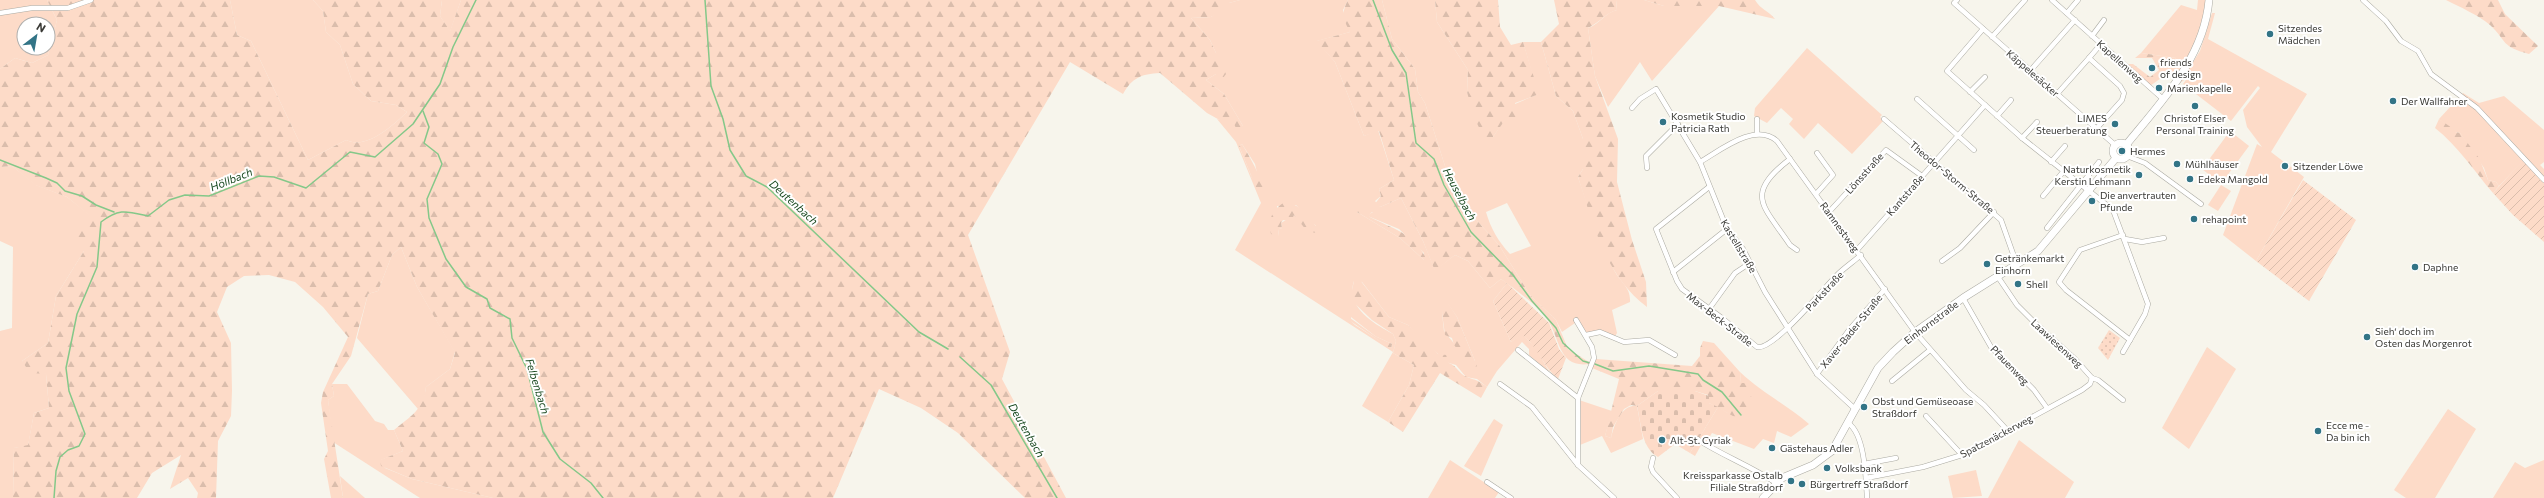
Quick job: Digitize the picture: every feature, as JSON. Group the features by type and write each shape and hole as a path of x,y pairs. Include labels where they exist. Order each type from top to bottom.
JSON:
{"main road":[{"path":"2126,145 2164,99 2190,62 2204,30 2209,0"},
{"path":"2122,143 2126,145 2129,150 2127,156 2121,159 2116,158 2112,151 2115,145 2122,143"},
{"name":"Einhornstraße","path":"1763,498 1776,483 1825,457 1834,448 1878,368 1915,332 1963,298 2017,265 2049,240 2116,158"}],"street":[{"path":"0,13 32,8 68,8 91,0"},
{"name":"Käppelesäcker","path":"1957,0 1954,3 2115,145"},
{"path":"1992,37 2025,0"},
{"path":"2052,0 2092,36"},
{"path":"2067,13 2078,0"},
{"path":"2363,0 2386,21 2401,40 2418,51 2431,74 2477,108 2544,180"},
{"path":"2030,71 2074,20"},
{"name":"Kapellenweg","path":"2104,20 2092,36 2164,99"},
{"path":"1983,29 1947,71 2022,138 2063,172 2113,210 2148,304 2145,314 2123,352"},
{"path":"2057,94 2101,44"},
{"path":"2089,58 2120,86 2124,93 2122,100 2096,129"},
{"path":"1970,92 1985,77"},
{"name":"Kastellstraße","path":"1632,108 1640,99 1656,89 1700,162 1727,229 1750,262 1765,292 1817,374 1855,409"},
{"path":"1917,99 1974,150"},
{"path":"1997,116 2012,100"},
{"name":"Kantstraße","path":"1857,250 1933,162 1985,105"},
{"path":"1700,162 1757,133 1757,119"},
{"name":"Theodor-Storm-Straße","path":"1884,119 2002,220 2017,265"},
{"path":"2022,138 2037,122"},
{"path":"1647,168 1646,156 1678,124"},
{"name":"Ramnestweg","path":"1757,133 1773,137 1861,255 1915,332 1966,390 1984,405 2008,430"},
{"path":"2051,162 2065,146"},
{"name":"Lönsstraße","path":"1829,212 1886,150 1922,176"},
{"path":"1816,194 1833,175 1817,153"},
{"path":"2127,156 2145,163 2201,204"},
{"path":"1790,159 1779,168 1762,190 1761,201 1790,245 1797,250"},
{"path":"2047,228 2099,162"},
{"path":"2044,196 2063,172"},
{"name":"Max-Beck-Straße","path":"1709,186 1656,229 1673,272 1682,290 1709,309 1756,347 1764,347 1788,327"},
{"path":"1942,261 1965,243 1994,212"},
{"path":"1673,272 1727,229"},
{"path":"2130,340 2066,290 2059,282 2080,250 2124,237 2142,242 2164,238"},
{"name":"Parkstraße","path":"1788,327 1838,274 1861,255"},
{"path":"1709,309 1735,273 1750,262"},
{"name":"Laawiesenweg","path":"1998,277 2017,305 2075,358 2092,378 2098,380 2122,400"},
{"name":"Xaver-Bader-Straße","path":"1817,374 1859,318 1885,289"},
{"name":"Pfauenweg","path":"1963,298 1991,347 2034,390 2047,408"},
{"path":"1576,320 1586,336 1594,358 1578,398 1578,465"},
{"path":"1586,336 1600,332 1624,342 1649,340 1675,355"},
{"path":"1518,350 1578,398"},
{"path":"1892,381 1930,350"},
{"name":"Spatzenäckerweg","path":"1866,478 1931,465 1962,455 2082,390 2090,384 2092,378"},
{"path":"1500,384 1532,407 1578,465 1614,498"},
{"path":"1926,416 1962,455"},
{"path":"1848,423 1856,432 1864,464 1867,498"},
{"path":"1697,439 1716,451 1744,462 1776,483"},
{"path":"1653,458 1651,466 1653,472 1677,498"},
{"path":"1864,464 1896,458"},
{"path":"1486,482 1511,498"}],"green space":[{"path":"0,0 47,0 55,16 16,16 16,56 46,56 32,63 15,58 0,69"},
{"path":"47,0 230,0 237,35 251,41 308,160 346,140 362,142 371,139 387,130 407,112 396,105 371,101 353,84 340,45 326,32 323,11 313,0 442,0 440,16 450,31 461,0 1240,0 1229,3 1230,8 1211,17 1191,18 1210,40 1216,53 1222,56 1221,64 1226,74 1223,78 1216,74 1206,80 1224,94 1243,126 1237,130 1234,124 1225,123 1207,113 1160,73 1147,74 1138,78 1130,84 1123,94 1070,62 968,235 1010,352 1002,379 1066,498 1025,498 958,433 921,408 879,389 833,498 493,498 412,479 381,466 380,460 403,451 394,430 411,416 419,407 426,387 450,369 455,353 417,287 401,247 392,255 378,291 368,294 351,356 332,384 334,396 328,400 343,498 331,498 324,459 328,451 321,403 323,392 348,337 323,307 295,282 269,275 244,276 227,287 217,312 231,343 232,391 231,416 218,441 216,498 197,498 198,493 188,478 170,489 181,455 152,473 137,498 13,498 14,448 28,445 34,413 49,408 46,374 30,373 22,361 48,343 56,296 84,251 73,229 90,216 67,197 35,185 12,166 0,167 0,69 15,58 32,63 46,56 56,56 57,20"},
{"path":"230,0 313,0 323,11 326,32 340,45 353,84 371,101 396,105 407,112 387,130 371,139 362,142 346,140 308,160 251,41 237,35"},
{"path":"442,0 461,0 450,32 440,16"},
{"path":"1240,0 1348,0 1343,10 1350,32 1317,41 1335,62 1364,136 1378,130 1394,180 1379,189 1381,196 1375,201 1380,207 1401,198 1423,241 1435,270 1455,255 1468,261 1490,288 1501,279 1507,283 1493,301 1511,342 1522,334 1535,347 1550,373 1529,355 1529,349 1522,342 1497,371 1487,387 1477,379 1466,377 1456,365 1449,363 1421,340 1408,325 1389,317 1362,282 1354,281 1352,290 1357,307 1370,320 1393,334 1396,341 1393,353 1414,365 1409,385 1388,422 1362,406 1393,352 1235,250 1261,203 1236,142 1217,119 1243,126 1224,94 1206,80 1216,74 1221,64 1210,40 1191,18 1211,17 1229,3","holes":["1242,144 1255,164 1259,181 1252,178 1239,146","1296,205 1316,226 1301,221 1294,215 1281,223 1282,228 1279,229 1278,236 1277,206","1357,212 1373,212 1368,215 1399,229 1424,253 1424,260 1400,238","1448,304 1457,317 1475,361 1469,362 1444,331 1442,313","1351,317 1375,336 1392,344 1391,348 1351,321"]},
{"path":"1348,0 1382,0 1392,39 1415,69 1418,92 1425,103 1451,185 1471,214 1499,245 1530,295 1556,320 1568,349 1589,362 1589,364 1572,362 1566,357 1549,322 1539,310 1501,279 1490,288 1468,261 1455,255 1435,271 1423,241 1401,198 1380,207 1374,205 1381,196 1379,189 1394,180 1379,131 1364,136 1335,62 1316,41 1350,32 1344,16 1344,9"},
{"path":"1382,0 1435,0 1437,22 1468,70 1467,92 1493,137 1515,104 1538,94 1523,42 1541,42 1556,96 1573,111 1583,139 1583,169 1578,177 1590,213 1614,270 1629,292 1630,302 1612,310 1617,333 1614,338 1600,332 1586,333 1575,323 1562,332 1556,320 1530,295 1499,245 1471,214 1451,185 1425,103 1418,92 1415,69 1392,39","holes":["1507,203 1531,246 1510,254 1495,234 1486,212"]},
{"path":"1435,0 1498,0 1500,27 1511,45 1523,42 1539,94 1515,103 1518,118 1505,120 1493,137 1484,138 1474,117 1467,92 1468,70 1437,22"},
{"path":"1554,0 1616,0 1617,10 1613,11 1588,28 1595,76 1618,139 1617,182 1632,240 1646,282 1647,307 1633,295 1621,281 1611,265 1589,213 1578,177 1583,169 1583,139 1573,111 1556,96 1541,42 1559,24"},
{"path":"1616,0 1644,0 1664,6 1719,6 1652,81 1640,62 1608,107 1595,76 1588,28 1613,11 1617,10"},
{"path":"1644,0 1755,0 1775,19 1719,6 1664,6"},
{"path":"2198,0 2207,0 2203,21 2196,41 2175,78 2168,73 2176,58 2141,53 2181,5 2197,10"},
{"path":"2446,0 2498,0 2505,14 2538,46 2529,54 2509,46 2485,21 2469,11"},
{"path":"2212,13 2215,13 2208,39 2307,94 2271,152 2304,177 2256,261 2223,235 2257,144 2262,147 2247,127 2243,110 2260,88 2258,86 2231,121 2183,84 2188,77 2180,83 2200,51"},
{"path":"1807,48 1882,115 1880,117 1884,120 1852,154 1818,123 1804,139 1789,124 1793,119 1781,108 1767,123 1754,116 1755,108"},
{"path":"2141,53 2176,58 2168,73 2150,86 2125,64 2133,64 2150,77 2159,70 2152,58 2135,58"},
{"path":"2463,93 2479,103 2504,96 2544,130 2544,162 2540,165 2544,169 2544,181 2525,159 2499,186 2496,182 2488,180 2484,168 2460,133 2454,132 2439,119"},
{"path":"2439,119 2452,128 2455,132 2460,133 2479,158 2488,180 2496,182 2499,186 2493,193 2458,151 2435,128"},
{"path":"2230,131 2249,146 2221,184 2202,169"},
{"path":"1242,144 1264,186 1262,189 1257,190 1239,146"},
{"path":"2525,158 2544,181 2544,242 2513,215 2493,193"},
{"path":"12,166 36,185 67,197 91,216 84,251 56,296 48,343 22,361 46,374 49,408 34,413 28,446 14,448 13,498 0,498 0,331 12,328 13,247 0,241 0,167"},
{"path":"2303,180 2356,220 2309,301 2256,261"},
{"path":"2221,185 2231,191 2218,211 2208,205"},
{"path":"1286,201 1301,209 1309,216 1315,225 1317,230 1316,233 1307,231 1294,215 1291,221 1283,220 1281,223 1282,228 1279,229 1278,236 1271,234 1270,224 1272,215 1278,207"},
{"path":"1361,208 1374,210 1369,215 1370,217 1402,233 1416,243 1422,250 1426,259 1424,260 1400,238 1357,212"},
{"path":"401,247 417,287 455,352 450,369 426,387 424,402 418,409 357,338 368,294 378,291 392,255"},
{"path":"1360,280 1389,317 1408,325 1438,354 1446,355 1449,363 1462,374 1479,381 1487,387 1481,398 1440,373 1403,432 1388,422 1409,385 1414,365 1393,353 1396,341 1393,334 1372,320 1350,299 1354,281"},
{"path":"1507,283 1549,323 1559,349 1566,358 1558,379 1548,369 1528,340 1522,335 1511,342 1493,301"},
{"path":"1448,303 1457,317 1477,366 1471,371 1467,365 1468,362 1454,345 1452,338 1445,335 1442,313 1444,306"},
{"path":"1346,315 1375,336 1392,344 1391,349 1346,318"},
{"path":"2109,330 2120,338 2108,360 2098,348"},
{"path":"1703,341 1714,343 1740,372 1741,383 1746,383 1752,402 1746,413 1741,417 1733,416 1709,403 1708,395 1695,391 1658,391 1637,406 1631,405 1624,409 1613,427 1611,438 1605,436 1619,379 1592,368 1596,359 1692,366 1700,356 1700,348"},
{"path":"2207,347 2236,369 2189,449 2162,428"},
{"path":"1740,372 1809,424 1791,437 1777,431 1774,443 1763,439 1754,449 1712,433 1707,441 1704,440 1695,456 1690,453 1718,407 1728,413 1741,383"},
{"path":"332,384 347,384 375,421 384,424 388,430 394,430 403,451 381,460 385,468 412,479 493,498 420,498 333,442 328,400 334,396"},
{"path":"1658,391 1695,391 1709,396 1709,403 1718,407 1690,453 1675,444 1658,457 1652,453 1648,447 1643,434 1637,406"},
{"path":"1579,400 1612,411 1605,436 1611,438 1616,422 1623,412 1631,406 1637,406 1643,439 1611,453 1602,436 1580,445"},
{"path":"2448,409 2476,429 2435,498 2406,498 2394,490"},
{"path":"1494,419 1503,425 1481,476 1464,466"},
{"path":"2019,440 2074,482 2065,498 1988,498"},
{"path":"1450,460 1499,492 1495,498 1428,498"},
{"path":"2544,460 2544,498 2493,498 2515,462 2525,468"},
{"path":"1976,470 1982,496 1953,498 1948,476"},
{"path":"340,476 365,498 343,498"}],"waterway":[{"name":"Höllbach","path":"54,498 56,471 60,457 68,450 79,446 85,434 69,391 66,368 77,314 97,267 101,222 113,214 123,212 148,216 169,200 185,195 209,196 259,176 274,177 306,188 350,152 375,157 413,124 440,84 453,47 476,0"},
{"name":"Deutenbach","path":"705,0 711,86 723,119 730,150 746,176 767,187 919,332 948,349"},
{"name":"Heuselbach","path":"1373,0 1392,50 1406,73 1416,143 1434,159 1444,185 1471,232 1513,275 1532,301 1556,328 1563,343 1583,361 1590,363"},
{"name":"Felbenbach","path":"423,111 429,127 424,143 438,154 442,164 427,199 429,218 446,259 466,287 487,299 490,308 510,319 512,338 527,369 543,432 560,459 591,483 603,498"},
{"path":"0,160 57,183 65,191 82,196 96,205 114,212"},
{"name":"Deutenbach","path":"960,357 991,385 1057,498"},
{"name":"Heuselbach","path":"1595,364 1613,371 1649,366 1698,374 1703,380 1722,392 1741,415"}],"place":[{"name":"Sitzendes Mädchen","path":"2270,34"},
{"name":"friends of design","path":"2152,68"},
{"name":"Marienkapelle","path":"2159,88"},
{"name":"Der Wallfahrer","path":"2393,101"},
{"name":"Christof Elser Personal Training","path":"2195,106"},
{"name":"Kosmetik Studio Patricia Rath","path":"1663,122"},
{"name":"LIMES Steuerberatung","path":"2115,124"},
{"name":"Hermes","path":"2122,151"},
{"name":"Mühlhäuser","path":"2177,164"},
{"name":"Sitzender Löwe","path":"2285,166"},
{"name":"Naturkosmetik Kerstin Lehmann","path":"2139,175"},
{"name":"Edeka Mangold","path":"2190,179"},
{"name":"Die anvertrauten Pfunde","path":"2092,201"},
{"name":"rehapoint","path":"2194,219"},
{"name":"Getränkemarkt Einhorn","path":"1987,264"},
{"name":"Daphne","path":"2415,267"},
{"name":"Shell","path":"2018,284"},
{"name":"Sieh‘ doch im Osten das Morgenrot","path":"2367,337"},
{"name":"Obst und Gemüseoase Straßdorf","path":"1864,407"},
{"name":"Ecce me - Da bin ich","path":"2318,431"},
{"name":"Alt-St. Cyriak","path":"1662,440"},
{"name":"Gästehaus Adler","path":"1772,448"},
{"name":"Volksbank","path":"1827,468"},
{"name":"Kreissparkasse Ostalb Filiale Straßdorf","path":"1791,481"},
{"name":"Bürgertreff Straßdorf","path":"1802,484"}]}
